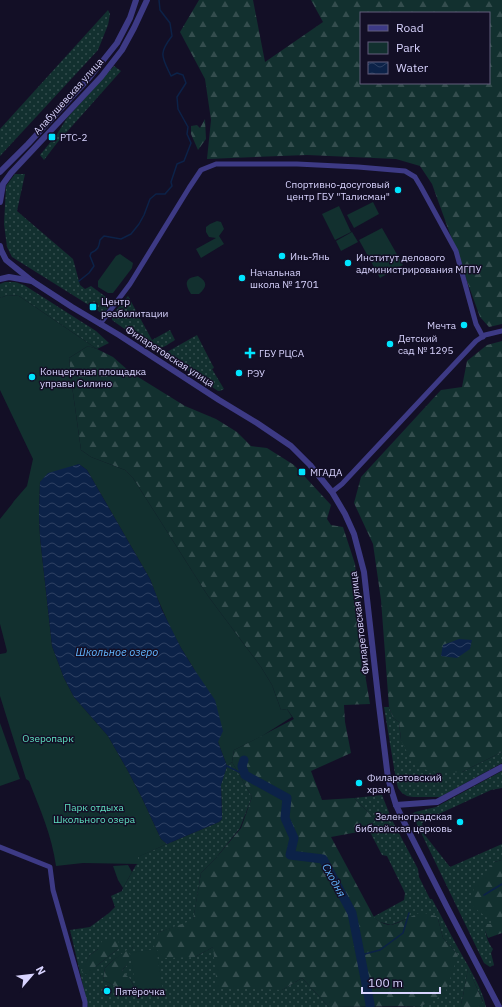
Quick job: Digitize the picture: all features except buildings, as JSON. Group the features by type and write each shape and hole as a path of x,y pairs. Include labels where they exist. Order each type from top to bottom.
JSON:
{"street":[{"name":"Алабушевская улица","path":"0,172 85,82 117,43 130,18 136,0"},
{"name":"Алабушевская улица","path":"0,202 3,184 11,173 101,77 122,50 139,19 147,0"},
{"path":"100,324 130,284 201,170 216,164 297,164 405,171 415,177 422,187 456,251 476,324 483,337"},
{"name":"Филаретовская улица","path":"0,246 6,260 32,281 291,446 310,465 332,492 345,514 354,534 364,572 388,778 396,805 498,1006"},
{"name":"Филаретовская улица","path":"0,279 9,277 32,281"},
{"path":"332,492 342,484 476,341 483,337 502,331"},
{"path":"396,805 437,802 502,768"},
{"path":"0,847 50,867 53,890 85,1002 85,1007"}],"green space":[{"path":"199,0 253,0 265,62 323,22 311,0 502,0 502,324 489,327 480,317 432,184 420,166 396,159 307,155 207,159 211,120 205,79 180,32"},
{"path":"108,10 110,14 108,25 98,50 0,156 0,129"},
{"path":"114,66 121,71 57,143 44,160 40,155 57,134 67,118"},
{"path":"205,119 206,139 198,150 191,134 191,126 197,125 200,128"},
{"path":"15,174 25,174 17,211 73,259 80,285 85,289 91,286 110,300 111,305 103,314 12,257 7,247 4,224 6,186"},
{"path":"373,202 379,214 354,228 347,215"},
{"path":"339,206 351,232 335,240 322,214"},
{"path":"217,221 221,222 224,229 219,236 224,244 201,258 196,249 216,238 209,237 206,232 206,227"},
{"path":"382,228 403,265 380,278 359,240"},
{"path":"352,232 358,242 341,251 336,241"},
{"path":"120,254 133,263 132,268 113,293 108,293 98,287 98,281 116,256"},
{"path":"198,276 204,280 205,287 199,294 191,294 187,287 187,282 190,278"},
{"path":"5,282 15,282 24,285 96,331 109,343 97,349 19,296 8,295 0,298 0,284"},
{"name":"Парк отдыха Школьного озера","path":"8,295 19,296 97,349 88,346 69,358 81,450 91,457 125,470 133,478 208,596 261,667 272,685 281,710 287,709 292,717 262,736 234,750 232,762 227,766 194,669 170,627 150,579 87,470 79,464 40,482 40,537 52,646 64,678 74,697 108,736 142,798 161,839 167,844 138,857 138,864 83,863 56,866 52,844 29,781 26,779 0,696 0,654 6,653 7,651 0,624 0,519 27,486 33,459 0,390 0,298"},
{"path":"128,296 152,340 170,330 175,340 162,347 154,347 148,345 112,320 112,315"},
{"path":"197,335 214,368 212,369 224,389 220,391 166,356 167,352"},
{"path":"502,341 502,752 462,772 437,773 416,767 401,740 399,722 393,718 389,707 381,600 373,544 354,503 361,477 441,390 462,387 467,361 487,345"},
{"path":"88,346 113,357 130,372 185,406 216,419 237,432 251,446 267,448 294,465 331,505 327,519 331,525 343,527 355,564 365,674 370,704 344,705 345,722 351,753 311,771 322,800 354,798 375,819 369,830 331,837 374,917 381,922 391,925 421,912 436,916 438,919 443,938 458,955 445,994 421,1006 329,1007 302,978 282,990 217,987 213,947 195,957 164,958 152,944 159,932 193,920 201,873 216,858 241,828 252,797 232,762 234,750 294,719 287,709 281,710 272,685 261,667 208,596 133,478 125,470 91,457 81,450 69,358"},
{"path":"384,707 389,707 393,718 399,722 401,740 462,772 502,752 502,763 440,797 407,796 398,788"},
{"path":"0,723 20,779 0,786"},
{"path":"232,762 252,797 240,828 216,858 201,873 193,921 159,932 195,957 213,947 282,990 302,978 329,1007 88,1007 70,930 90,927 115,907 111,896 122,891 136,865 138,864 137,857 219,822 222,819 221,784 227,766","holes":["134,946 128,953 127,965 122,970 130,979 139,995 131,994 103,980 105,968 112,961","98,949 118,949 95,967 82,972 90,955"]},
{"path":"502,771 502,788 491,790 422,823 424,834 450,867 502,844 502,860 494,862 496,925 485,924 487,937 493,949 491,953 494,965 490,967 484,963 412,814 436,807"},
{"path":"382,795 392,820 418,869 419,877 474,977 482,993 486,1007 478,1007 483,1001 468,969 461,1007 401,1007 421,1006 458,955 443,938 438,919 406,919 391,925 380,922 373,917 404,900 405,893 387,856 382,855 369,830 375,819 354,798"},
{"path":"502,860 502,933 488,938 484,928 485,924 495,924 471,905 474,886 494,862"},
{"path":"128,865 132,872 123,888 118,880 113,866"},
{"path":"119,939 118,949 95,967 91,977 81,972 90,955 98,949 102,941"},
{"path":"135,944 129,953 130,955 127,965 122,970 130,979 139,996 131,994 124,996 123,990 103,980 105,968"},
{"path":"156,949 163,990 137,994 130,953"},
{"path":"468,968 483,1002 478,1007 461,1007"}],"water":[{"name":"Школьное озеро","path":"79,464 87,470 150,579 162,610 181,648 215,700 223,731 218,742 227,766 221,785 222,819 219,822 167,844 161,839 142,798 108,736 74,697 64,678 52,646 40,537 40,482 48,473"},
{"path":"459,639 472,640 470,649 457,658 441,656 443,645"}],"waterway":[{"name":"Сходня","path":"79,281 89,273 94,266 90,256 91,253 98,248 100,240 104,236 121,239 131,234 144,215 150,199 156,194 165,194 172,186 171,182 177,164 184,161 191,143 187,134 188,127 178,109 177,97 186,83 183,75 177,73 171,76 163,56 165,47 172,36 170,23 160,10 159,0"},
{"name":"Сходня","path":"244,760 242,766 245,775 287,798 285,818 294,838 290,855 323,859 352,913 370,1007"},
{"path":"227,766 245,775"},
{"path":"484,895 502,884"},
{"path":"361,955 380,950 403,933 409,913"}],"place":[{"name":"РТС-2","path":"52,137"},
{"name":"Спортивно-досуговый центр ГБУ \"Талисман\"","path":"398,190"},
{"name":"Инь-Янь","path":"282,256"},
{"name":"Институт делового администрирования МГПУ","path":"348,263"},
{"name":"Начальная школа № 1701","path":"242,278"},
{"name":"Центр реабилитации","path":"93,307"},
{"name":"Мечта","path":"464,325"},
{"name":"Детский сад № 1295","path":"390,344"},
{"name":"ГБУ РЦСА","path":"250,353"},
{"name":"РЭУ","path":"239,373"},
{"name":"Концертная площадка управы Силино","path":"32,377"},
{"name":"МГАДА","path":"302,472"},
{"name":"Филаретовский храм","path":"359,783"},
{"name":"Зеленоградская библейская церковь","path":"460,822"},
{"name":"Пятёрочка","path":"107,991"}],"park label":[{"name":"Озеропарк","path":"48,738"}]}
